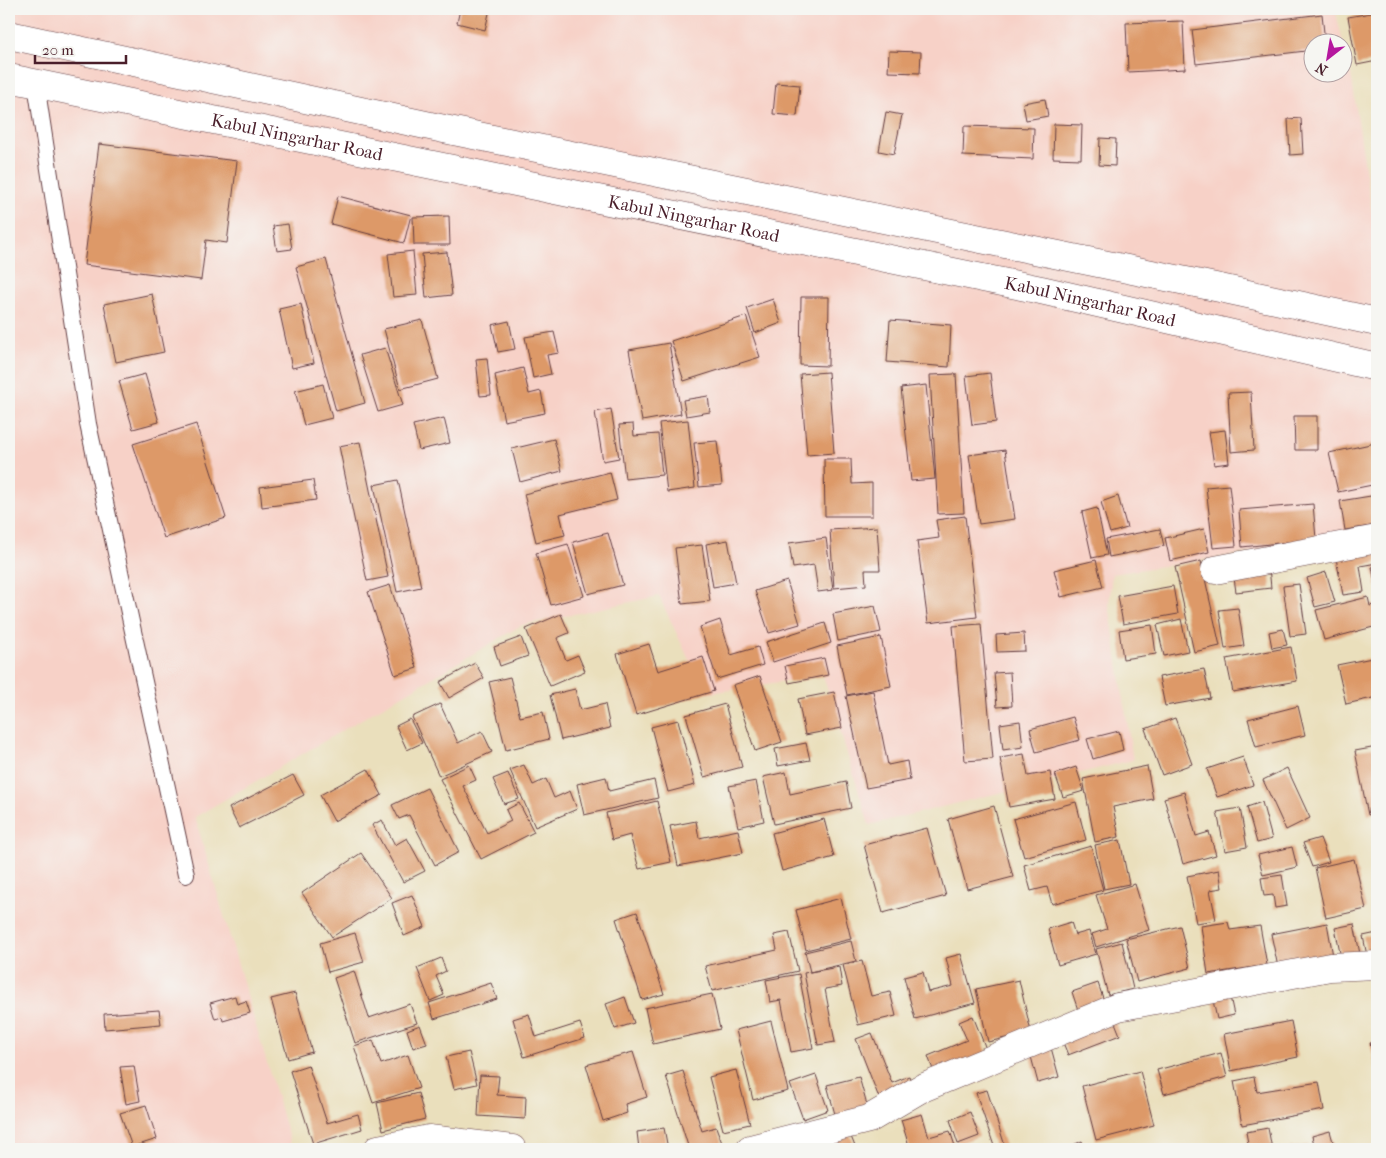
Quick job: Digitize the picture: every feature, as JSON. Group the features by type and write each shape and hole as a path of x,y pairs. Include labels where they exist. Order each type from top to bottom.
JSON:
{"main road":[{"path":"9,35 444,129 1377,322"},
{"name":"Kabul Ningarhar Road","path":"9,78 1040,290 1377,367"},
{"path":"1215,570 1377,539"},
{"path":"750,1149 868,1119 920,1088 1118,1007 1330,967 1377,965"},
{"path":"378,1149 420,1145 429,1139 512,1149"}],"lane":[{"path":"36,84 88,424 186,875"}],"shaded area":[{"path":"9,9 1335,9 1341,32 1304,32 1304,82 1352,82 1377,246 1377,533 1112,574 1109,604 1133,760 869,825 823,675 705,694 659,596 522,625 195,817 292,1149 9,1149"}],"building":[{"path":"460,9 490,9 485,30 457,23"},
{"path":"1377,12 1377,61 1357,65 1354,49 1354,32 1351,32 1348,17"},
{"path":"1322,14 1324,32 1304,32 1304,51 1196,64 1192,30"},
{"path":"1183,21 1185,69 1128,72 1126,23"},
{"path":"889,51 921,52 920,73 888,72"},
{"path":"776,83 800,85 797,116 773,114"},
{"path":"1045,99 1048,116 1026,120 1023,103"},
{"path":"886,112 902,115 894,154 879,151"},
{"path":"1301,118 1303,154 1290,155 1288,119"},
{"path":"1054,124 1082,125 1081,159 1053,158"},
{"path":"964,126 1034,128 1033,159 963,156"},
{"path":"1100,138 1116,139 1115,166 1099,165"},
{"path":"99,144 237,161 227,243 206,240 201,280 84,265"},
{"path":"338,196 411,215 404,243 331,224"},
{"path":"449,216 450,245 414,245 413,217"},
{"path":"288,224 292,249 277,251 273,226"},
{"path":"413,251 417,295 393,297 388,254"},
{"path":"447,252 452,295 426,298 422,254"},
{"path":"326,259 365,403 336,411 296,267"},
{"path":"152,294 164,352 116,362 104,304"},
{"path":"801,297 829,297 828,366 800,365"},
{"path":"773,299 781,323 755,333 747,308"},
{"path":"301,304 314,363 292,368 279,309"},
{"path":"746,316 760,357 684,381 671,341"},
{"path":"422,320 438,379 400,389 384,329"},
{"path":"890,320 951,325 949,367 887,362"},
{"path":"509,321 515,349 498,352 492,325"},
{"path":"554,332 559,353 547,355 551,374 533,378 525,337"},
{"path":"669,343 681,414 642,421 629,350"},
{"path":"385,348 403,405 378,412 360,355"},
{"path":"487,358 491,395 480,396 476,359"},
{"path":"523,368 529,394 541,391 545,413 504,421 495,375"},
{"path":"828,372 834,453 807,455 800,374"},
{"path":"990,373 996,422 972,425 966,376"},
{"path":"145,374 159,422 133,429 119,381"},
{"path":"956,374 964,513 938,514 930,375"},
{"path":"323,384 332,418 304,425 295,391"},
{"path":"926,385 935,479 911,481 901,388"},
{"path":"1251,392 1254,450 1231,452 1228,393"},
{"path":"708,396 710,412 686,416 683,400"},
{"path":"611,409 619,458 603,461 595,412"},
{"path":"1294,416 1317,416 1317,450 1295,450"},
{"path":"444,418 450,443 419,450 413,425"},
{"path":"688,420 695,488 667,492 659,423"},
{"path":"196,424 226,518 164,538 133,444"},
{"path":"633,424 634,436 658,434 662,475 625,479 619,425"},
{"path":"1225,430 1229,463 1214,465 1209,432"},
{"path":"554,439 562,471 520,482 512,449"},
{"path":"717,441 722,485 699,487 694,443"},
{"path":"360,442 388,577 367,581 339,446"},
{"path":"1375,443 1377,451 1377,484 1338,492 1329,453"},
{"path":"1005,450 1015,519 979,524 969,455"},
{"path":"824,459 851,459 852,484 872,483 872,516 825,516"},
{"path":"610,472 617,500 560,514 565,535 536,542 524,494"},
{"path":"313,480 316,500 262,507 260,487"},
{"path":"398,480 421,587 397,592 374,485"},
{"path":"1229,485 1236,546 1213,548 1206,487"},
{"path":"1377,495 1377,525 1345,530 1340,501"},
{"path":"1118,496 1127,528 1110,533 1101,502"},
{"path":"1313,504 1316,539 1242,547 1239,510"},
{"path":"1097,508 1107,555 1092,558 1082,512"},
{"path":"965,516 977,617 928,623 917,541 939,538 936,520"},
{"path":"877,527 880,570 865,570 866,585 834,588 830,530"},
{"path":"1160,529 1164,546 1109,557 1106,539"},
{"path":"1204,529 1209,552 1170,561 1165,538"},
{"path":"608,533 623,585 588,594 573,542"},
{"path":"826,538 833,590 818,592 814,565 793,568 789,543"},
{"path":"728,540 736,583 713,587 706,544"},
{"path":"568,544 584,596 551,605 536,553"},
{"path":"702,545 710,601 682,604 675,548"},
{"path":"1377,546 1377,563 1360,566 1364,592 1343,595 1335,553"},
{"path":"1096,560 1103,587 1061,597 1054,570"},
{"path":"1201,561 1220,646 1194,652 1175,567"},
{"path":"1377,566 1377,586 1376,587 1372,567"},
{"path":"1269,567 1271,588 1236,592 1233,571"},
{"path":"1326,572 1335,602 1315,607 1307,578"},
{"path":"787,581 800,624 769,633 755,591"},
{"path":"1299,584 1306,634 1290,636 1283,586"},
{"path":"390,585 417,668 395,675 368,592"},
{"path":"1173,586 1178,614 1123,624 1118,596"},
{"path":"1368,597 1370,606 1377,604 1377,626 1324,640 1316,610"},
{"path":"875,606 881,632 838,641 833,614"},
{"path":"1238,608 1244,646 1225,649 1219,610"},
{"path":"561,614 569,633 557,638 566,660 578,655 585,671 550,686 526,629"},
{"path":"1181,619 1188,651 1164,656 1157,625"},
{"path":"720,620 731,655 758,647 763,665 717,679 700,627"},
{"path":"825,623 831,643 773,662 766,642"},
{"path":"981,624 993,759 965,761 953,626"},
{"path":"1152,625 1156,654 1123,659 1119,630"},
{"path":"1283,629 1287,645 1272,648 1269,632"},
{"path":"1024,633 1025,651 997,652 996,635"},
{"path":"521,637 528,656 500,666 494,647"},
{"path":"881,637 891,686 847,695 837,646"},
{"path":"649,644 658,671 703,657 714,691 636,715 617,654"},
{"path":"1291,647 1297,681 1233,692 1226,659"},
{"path":"1377,657 1377,697 1346,704 1337,665"},
{"path":"824,658 828,675 789,683 785,666"},
{"path":"475,663 484,678 449,698 440,682"},
{"path":"1204,669 1210,698 1165,706 1159,677"},
{"path":"1010,672 1012,706 997,707 994,673"},
{"path":"760,676 782,742 755,751 733,685"},
{"path":"510,677 520,717 543,712 549,739 506,750 489,682"},
{"path":"575,689 580,710 605,704 610,728 561,740 550,695"},
{"path":"873,691 888,765 907,761 910,780 866,788 846,696"},
{"path":"834,692 842,728 805,735 798,699"},
{"path":"440,704 458,743 482,731 492,752 439,776 412,717"},
{"path":"725,704 742,767 704,777 686,715"},
{"path":"1298,706 1305,735 1256,747 1248,719"},
{"path":"1073,717 1080,740 1036,752 1030,729"},
{"path":"1175,718 1192,764 1162,775 1145,729"},
{"path":"410,719 422,743 407,750 396,726"},
{"path":"678,720 695,785 668,792 651,727"},
{"path":"1020,721 1023,747 1003,750 1000,724"},
{"path":"1119,731 1123,750 1093,759 1087,739"},
{"path":"806,743 810,760 778,766 775,749"},
{"path":"1377,747 1377,812 1368,815 1355,751"},
{"path":"1024,754 1028,776 1050,772 1055,799 1009,807 1000,758"},
{"path":"1243,757 1253,785 1217,797 1207,769"},
{"path":"469,765 476,780 463,786 487,833 511,821 506,810 519,803 534,832 481,859 440,779"},
{"path":"524,765 533,785 546,779 554,798 570,791 577,809 535,827 510,770"},
{"path":"1147,766 1153,799 1113,807 1119,837 1095,842 1083,779"},
{"path":"1076,767 1084,791 1063,797 1055,774"},
{"path":"1287,768 1310,818 1286,830 1263,780"},
{"path":"368,769 382,795 334,821 320,795"},
{"path":"786,772 790,794 846,782 851,808 774,824 763,777"},
{"path":"508,773 519,799 504,804 493,779"},
{"path":"293,775 304,795 239,828 229,808"},
{"path":"606,777 609,791 654,780 658,798 584,815 577,784"},
{"path":"756,781 764,821 738,827 729,786"},
{"path":"427,788 459,852 435,865 409,815 399,819 392,805"},
{"path":"1184,792 1196,836 1209,832 1216,855 1183,864 1164,798"},
{"path":"657,801 671,862 639,869 630,835 612,840 606,813"},
{"path":"1076,802 1086,840 1024,857 1013,819"},
{"path":"1262,802 1272,839 1257,843 1247,807"},
{"path":"994,806 1013,877 967,889 948,819"},
{"path":"1240,808 1247,847 1225,851 1217,812"},
{"path":"824,819 834,857 782,871 772,833"},
{"path":"382,820 395,845 407,838 425,871 403,882 372,825"},
{"path":"696,821 699,838 738,830 743,853 678,866 670,826"},
{"path":"927,828 946,896 883,913 864,845"},
{"path":"1320,838 1329,862 1312,867 1303,843"},
{"path":"1120,840 1129,884 1104,889 1095,845"},
{"path":"1091,846 1103,890 1052,904 1047,887 1031,891 1024,865"},
{"path":"1292,847 1297,867 1263,875 1258,855"},
{"path":"361,853 392,898 332,937 302,893"},
{"path":"1354,859 1366,909 1326,918 1315,868"},
{"path":"1219,870 1222,888 1210,890 1216,920 1196,923 1187,876"},
{"path":"1282,875 1287,906 1275,908 1273,895 1264,896 1261,878"},
{"path":"1135,884 1149,930 1096,947 1092,934 1107,929 1096,895"},
{"path":"412,895 425,927 404,936 392,903"},
{"path":"841,898 851,939 806,950 796,910"},
{"path":"637,912 664,994 642,1000 616,919"},
{"path":"1071,922 1075,935 1089,931 1096,954 1058,965 1048,929"},
{"path":"1228,922 1230,930 1260,926 1267,965 1208,974 1201,926"},
{"path":"1327,923 1333,956 1278,967 1271,934"},
{"path":"1354,924 1360,954 1341,958 1335,928"},
{"path":"1180,926 1190,968 1137,982 1126,939"},
{"path":"789,932 798,971 712,991 705,966 777,950 774,935"},
{"path":"355,933 364,962 328,972 320,943"},
{"path":"1377,933 1377,954 1367,956 1363,936"},
{"path":"851,941 856,961 810,972 805,952"},
{"path":"1122,942 1133,989 1108,995 1096,949"},
{"path":"961,954 975,1003 915,1019 904,977 923,972 928,992 953,986 946,958"},
{"path":"441,958 446,971 436,976 444,995 430,1001 417,968"},
{"path":"862,961 871,996 890,992 896,1016 858,1025 843,965"},
{"path":"839,967 842,986 825,989 835,1042 818,1045 804,973"},
{"path":"354,971 369,1018 410,1004 417,1023 355,1043 334,978"},
{"path":"799,974 813,1048 791,1052 781,1000 770,1002 766,980"},
{"path":"1019,980 1031,1032 988,1042 976,989"},
{"path":"491,983 497,999 434,1019 429,1003"},
{"path":"1098,983 1105,1004 1079,1013 1072,992"},
{"path":"1229,992 1234,1015 1217,1019 1212,996"},
{"path":"295,993 312,1052 288,1059 271,999"},
{"path":"712,994 720,1029 653,1044 645,1008"},
{"path":"235,996 237,1004 246,1001 250,1013 223,1021 222,1017 215,1019 210,1003"},
{"path":"625,997 634,1023 615,1029 606,1004"},
{"path":"159,1010 161,1024 105,1029 104,1014"},
{"path":"529,1014 536,1037 580,1023 585,1038 524,1057 513,1019"},
{"path":"1112,1015 1120,1035 1068,1055 1060,1035"},
{"path":"973,1016 988,1054 935,1075 928,1056 967,1040 959,1022"},
{"path":"771,1021 788,1091 753,1100 736,1030"},
{"path":"1291,1021 1298,1057 1231,1071 1224,1034"},
{"path":"420,1025 427,1044 413,1048 407,1030"},
{"path":"872,1033 892,1083 909,1076 915,1090 881,1103 856,1039"},
{"path":"373,1040 381,1064 408,1055 419,1088 373,1103 354,1046"},
{"path":"1377,1042 1377,1069 1376,1069 1370,1043"},
{"path":"1050,1044 1059,1077 1038,1083 1029,1049"},
{"path":"469,1052 477,1084 454,1089 446,1057"},
{"path":"633,1052 647,1097 625,1104 627,1113 603,1121 586,1065"},
{"path":"1221,1053 1227,1077 1164,1094 1157,1070"},
{"path":"308,1065 327,1123 358,1114 362,1129 313,1144 290,1071"},
{"path":"134,1066 140,1101 126,1104 120,1067"},
{"path":"736,1070 750,1124 723,1130 709,1077"},
{"path":"683,1071 702,1131 716,1127 722,1143 702,1149 689,1149 666,1076"},
{"path":"1140,1071 1154,1125 1096,1140 1082,1086"},
{"path":"480,1075 499,1076 497,1095 526,1097 525,1119 478,1116"},
{"path":"816,1075 828,1110 803,1119 790,1084"},
{"path":"859,1077 868,1109 836,1118 827,1085"},
{"path":"1254,1077 1257,1092 1319,1082 1324,1110 1242,1125 1234,1081"},
{"path":"987,1090 1006,1149 995,1149 976,1093"},
{"path":"418,1093 425,1119 383,1130 377,1103"},
{"path":"146,1105 157,1139 132,1147 120,1113"},
{"path":"970,1112 979,1136 958,1144 950,1120"},
{"path":"922,1114 929,1137 950,1131 956,1149 910,1149 901,1120"},
{"path":"664,1128 668,1149 639,1149 637,1132"},
{"path":"1268,1128 1272,1149 1249,1149 1246,1132"},
{"path":"848,1129 856,1149 811,1149 809,1143"},
{"path":"1330,1131 1335,1149 1315,1149 1312,1136"},
{"path":"1082,1141 1085,1149 1075,1149 1073,1145"},
{"path":"1237,1144 1238,1149 1222,1149"},
{"path":"1308,1145 1309,1149 1289,1149 1289,1148"}]}
